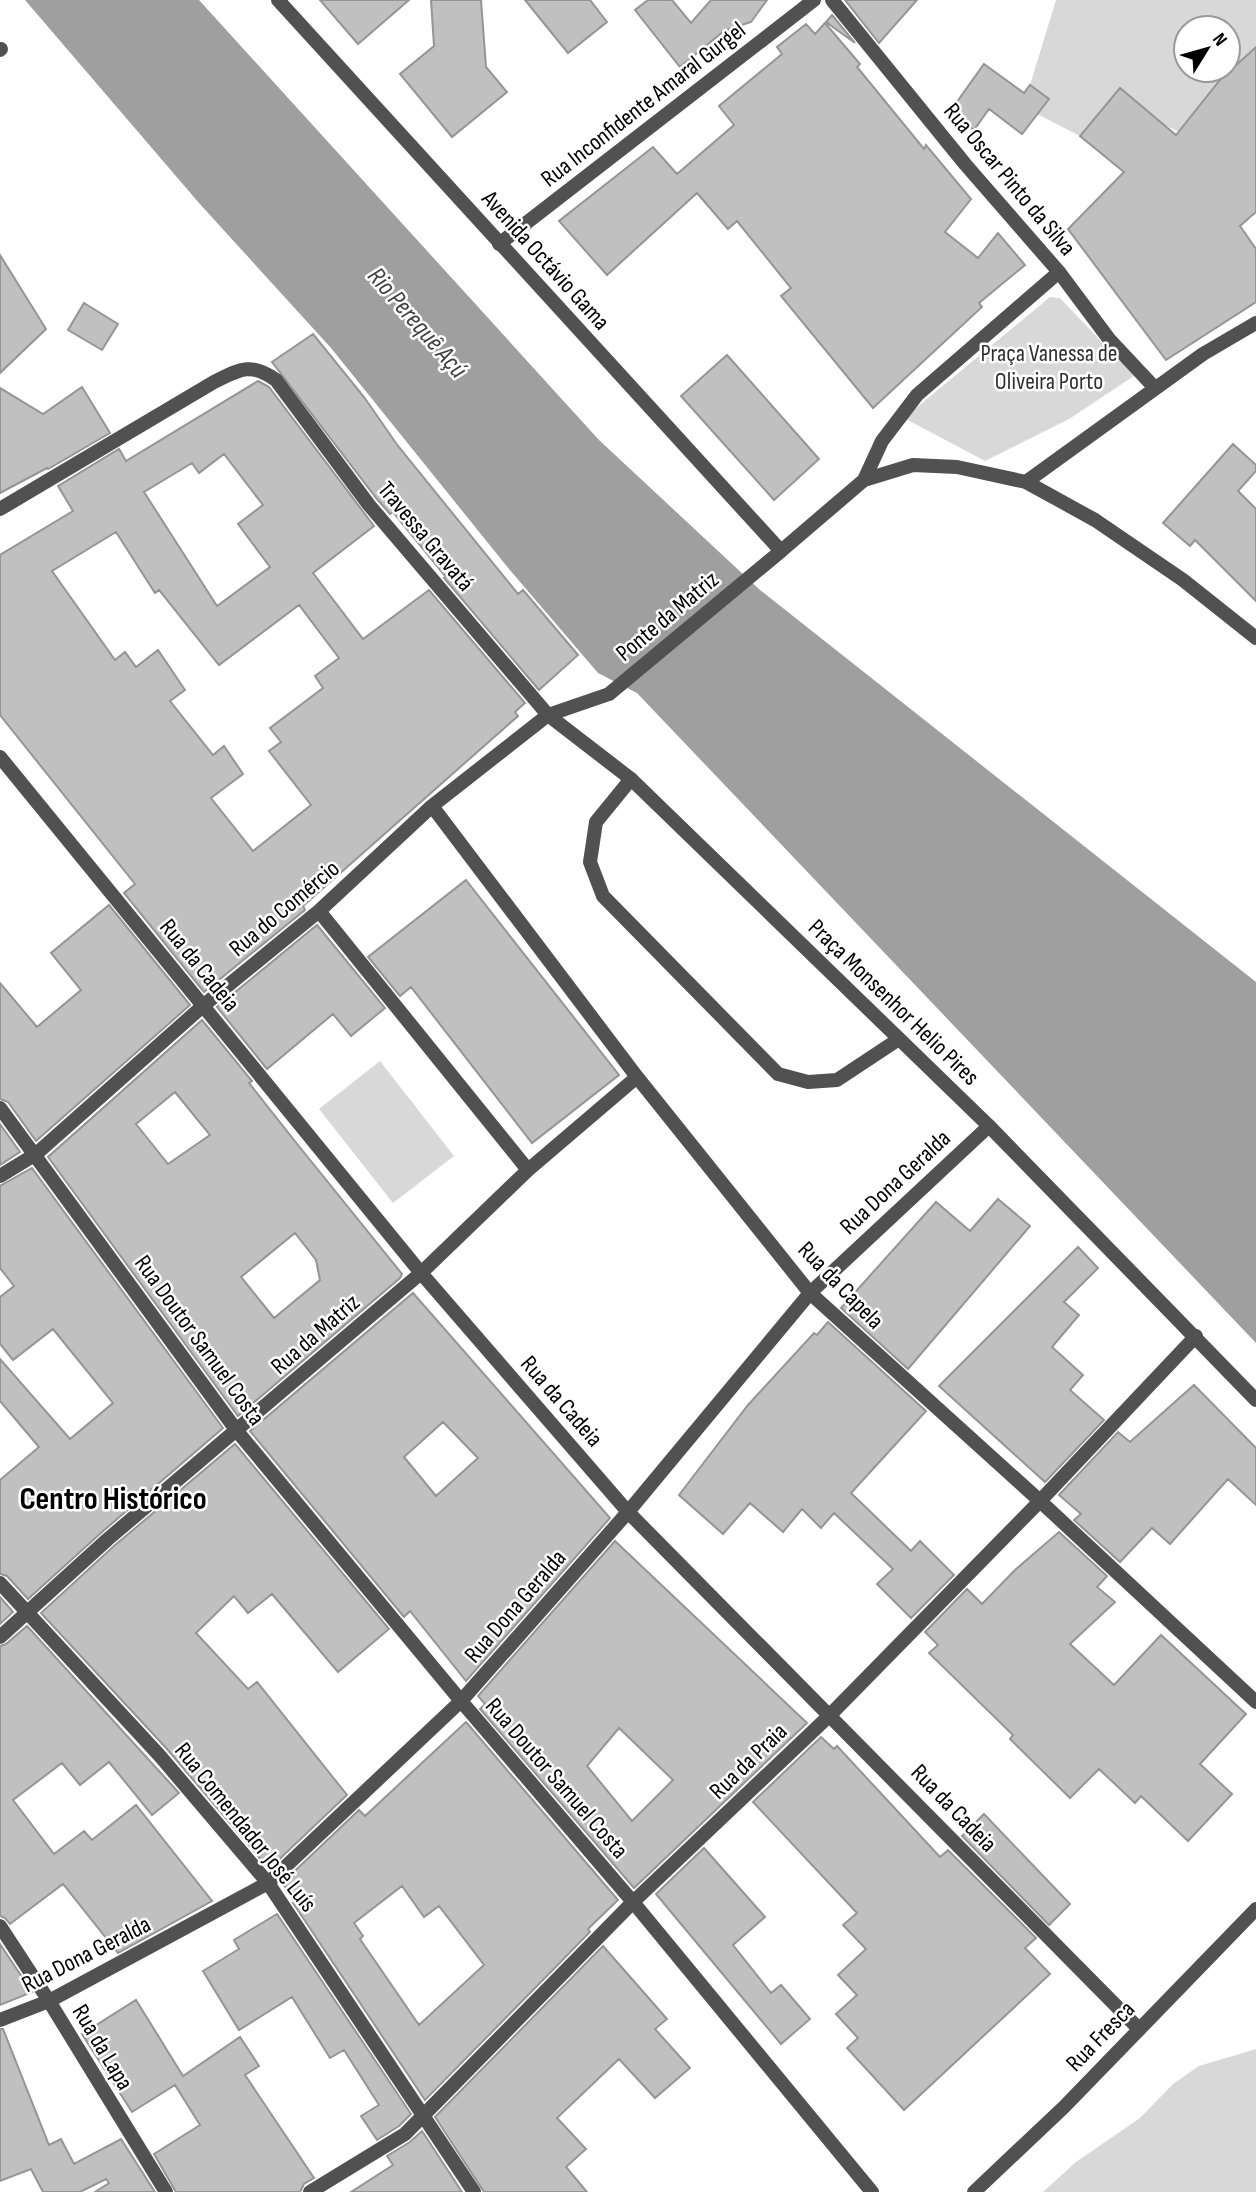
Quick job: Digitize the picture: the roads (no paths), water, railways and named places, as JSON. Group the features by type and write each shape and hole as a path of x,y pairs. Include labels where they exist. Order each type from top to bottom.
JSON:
{"street":[{"name":"Avenida Octávio Gama","path":"278,0 781,551"},
{"name":"Rua Inconfidente Amaral Gurgel","path":"499,244 814,0"},
{"name":"Rua Oscar Pinto da Silva","path":"832,0 965,164 1059,272 1110,339 1154,387"},
{"path":"864,480 882,440 917,395 1059,272"},
{"path":"1026,482 1154,387 1256,323"},
{"name":"Travessa Gravatá","path":"0,509 236,371 253,368 276,380 369,505 548,715"},
{"path":"864,480 913,465 957,467 1026,482 1095,520 1183,580 1256,638"},
{"name":"Ponte da Matriz","path":"609,694 864,480"},
{"name":"Rua do Comércio","path":"0,1176 36,1154 204,1004 319,911 432,806 548,715 609,694"},
{"name":"Praça Monsenhor Helio Pires","path":"548,715 631,779 989,1126 1196,1336"},
{"name":"Rua da Cadeia","path":"0,757 421,1273 628,1512 1139,2029"},
{"path":"631,779 597,822 590,862 603,896 778,1074 808,1082 837,1080 900,1039"},
{"name":"Rua da Capela","path":"432,806 637,1077 810,1293 1040,1501 1256,1702"},
{"path":"319,911 527,1170"},
{"name":"Rua da Matriz","path":"0,1637 108,1539 421,1273 527,1170 637,1077"},
{"name":"Rua Doutor Samuel Costa","path":"0,1108 237,1431 461,1701 633,1902 872,2192"},
{"name":"Rua Dona Geralda","path":"0,2020 49,2001 268,1883 461,1701 628,1512 810,1293 989,1126"},
{"path":"1196,1336 1256,1400"},
{"name":"Rua da Praia","path":"310,2192 405,2134 423,2117 633,1902 830,1715 1040,1501 1196,1336"},
{"name":"Rua Comendador José Luís","path":"0,1583 160,1756 268,1883 474,2192"},
{"name":"Rua Fresca","path":"974,2192 1064,2106 1256,1909"},
{"name":"Rua da Lapa","path":"0,1926 166,2192"}],"water":[{"name":"Rio Perequê Açú","path":"25,0 199,0 599,440 760,590 1256,982 1256,1343 637,693 598,673 509,569 331,348 199,203"}],"district":[{"name":"Centro Histórico","path":"113,1498"}],"park label":[{"name":"Praça Vanessa de Oliveira Porto","path":"1049,367"}]}
